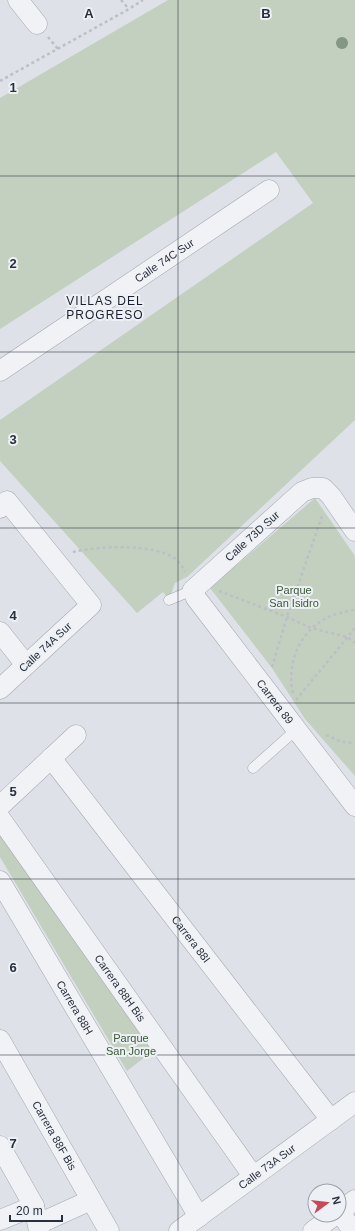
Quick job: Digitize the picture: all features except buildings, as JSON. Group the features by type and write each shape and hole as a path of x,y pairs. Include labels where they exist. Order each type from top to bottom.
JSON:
{"street":[{"path":"18,0 37,24"},
{"name":"Calle 74C Sur","path":"0,371 269,190"},
{"name":"Calle 73D Sur","path":"194,594 302,492 312,488 323,488"},
{"path":"323,488 332,496 355,530"},
{"path":"4,505 53,558"},
{"name":"Calle 74A Sur","path":"0,689 91,605 53,558"},
{"name":"Carrera 89","path":"194,594 355,806"},
{"path":"0,632 26,665"},
{"path":"0,806 76,735"},
{"name":"Carrera 88I","path":"51,758 331,1120"},
{"name":"Carrera 88H Bis","path":"0,818 253,1176"},
{"name":"Carrera 88H","path":"0,881 199,1217"},
{"name":"Carrera 88F Bis","path":"0,1040 109,1231"},
{"name":"Calle 73A Sur","path":"179,1231 355,1102"},
{"path":"0,1146 37,1220"},
{"path":"0,1220 37,1220 91,1200"},
{"path":"313,1231 324,1223"},
{"path":"347,1223 353,1231"}],"lane":[{"path":"169,600 194,594"},
{"path":"253,768 297,729"}],"path":[{"path":"121,0 129,9"},
{"path":"0,81 129,9 142,0"},
{"path":"264,686 272,668 287,617 324,511 323,488"},
{"path":"53,558 100,547 144,549 163,554 176,560 182,566 194,594 210,588 287,617 311,628 347,637 355,644"},
{"path":"355,610 330,615 311,628 299,644 292,662 290,682 295,701 355,628"}],"green space":[{"path":"168,0 355,0 355,420 187,577 175,583 169,600 163,592 137,613 0,461 0,420 313,203 276,152 0,329 0,98"},
{"name":"Parque San Isidro","path":"315,498 355,556 355,776 305,719 272,668 210,588"},
{"name":"Parque San Jorge","path":"0,830 155,1049 127,1071 0,857"}],"district":[{"name":"VILLAS DEL PROGRESO","path":"105,308"}]}
